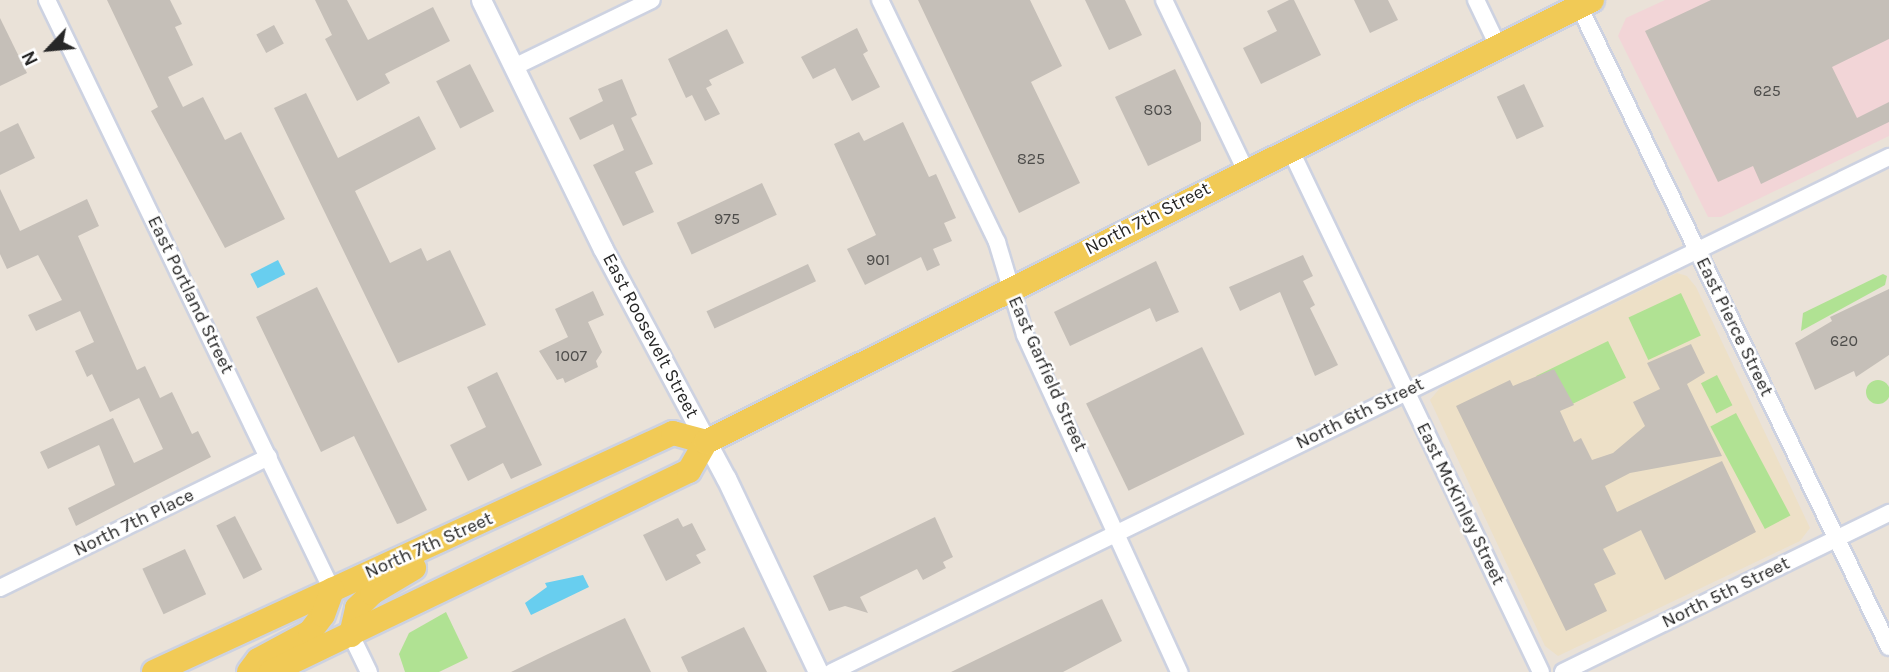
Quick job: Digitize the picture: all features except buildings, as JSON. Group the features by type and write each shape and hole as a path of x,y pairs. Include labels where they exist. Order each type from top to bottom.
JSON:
{"main road":[{"name":"North 7th Street","path":"154,672 673,433 706,442 1245,169 1585,3"},
{"path":"271,672 689,471 706,442"},
{"path":"352,635 357,608 372,593 422,563 441,541"},
{"path":"249,672 258,660 310,632 323,615 332,590"}],"street":[{"name":"East Portland Street","path":"47,0 332,590"},
{"name":"East Roosevelt Street","path":"481,0 603,249 706,442 818,672"},
{"path":"514,67 652,0"},
{"name":"East Garfield Street","path":"880,0 997,242 1009,290 1025,335 1179,672"},
{"path":"1164,0 1245,169"},
{"path":"1476,0 1498,46"},
{"name":"East Pierce Street","path":"1585,3 1697,250 1889,647"},
{"name":"East McKinley Street","path":"1289,148 1541,672"},
{"name":"North 6th Street","path":"832,672 1889,157"},
{"name":"North 7th Place","path":"0,588 269,457"},
{"name":"North 5th Street","path":"1563,672 1889,513"},
{"path":"352,635 369,672"}],"shaded area":[{"path":"1665,0 1889,0 1889,136 1721,217 1708,217 1618,36 1626,18"},
{"path":"1677,273 1687,276 1696,287 1810,528 1800,541 1558,656 1545,646 1430,400 1440,388"}],"green space":[{"path":"1883,274 1887,276 1885,285 1801,331 1803,313"},
{"path":"1681,293 1701,336 1648,360 1628,318"},
{"path":"1608,341 1626,378 1554,413 1536,376"},
{"path":"1717,375 1732,405 1716,413 1701,383"},
{"path":"1878,380 1889,387 1890,392 1883,403 1878,404 1867,397 1866,392 1873,381"},
{"path":"1736,413 1790,515 1765,529 1710,427"},
{"path":"446,612 468,658 439,672 405,672 399,654 409,633"}],"water":[{"path":"278,260 285,274 258,288 250,274"},
{"path":"583,575 589,587 531,615 525,603 547,587 545,583"}]}
